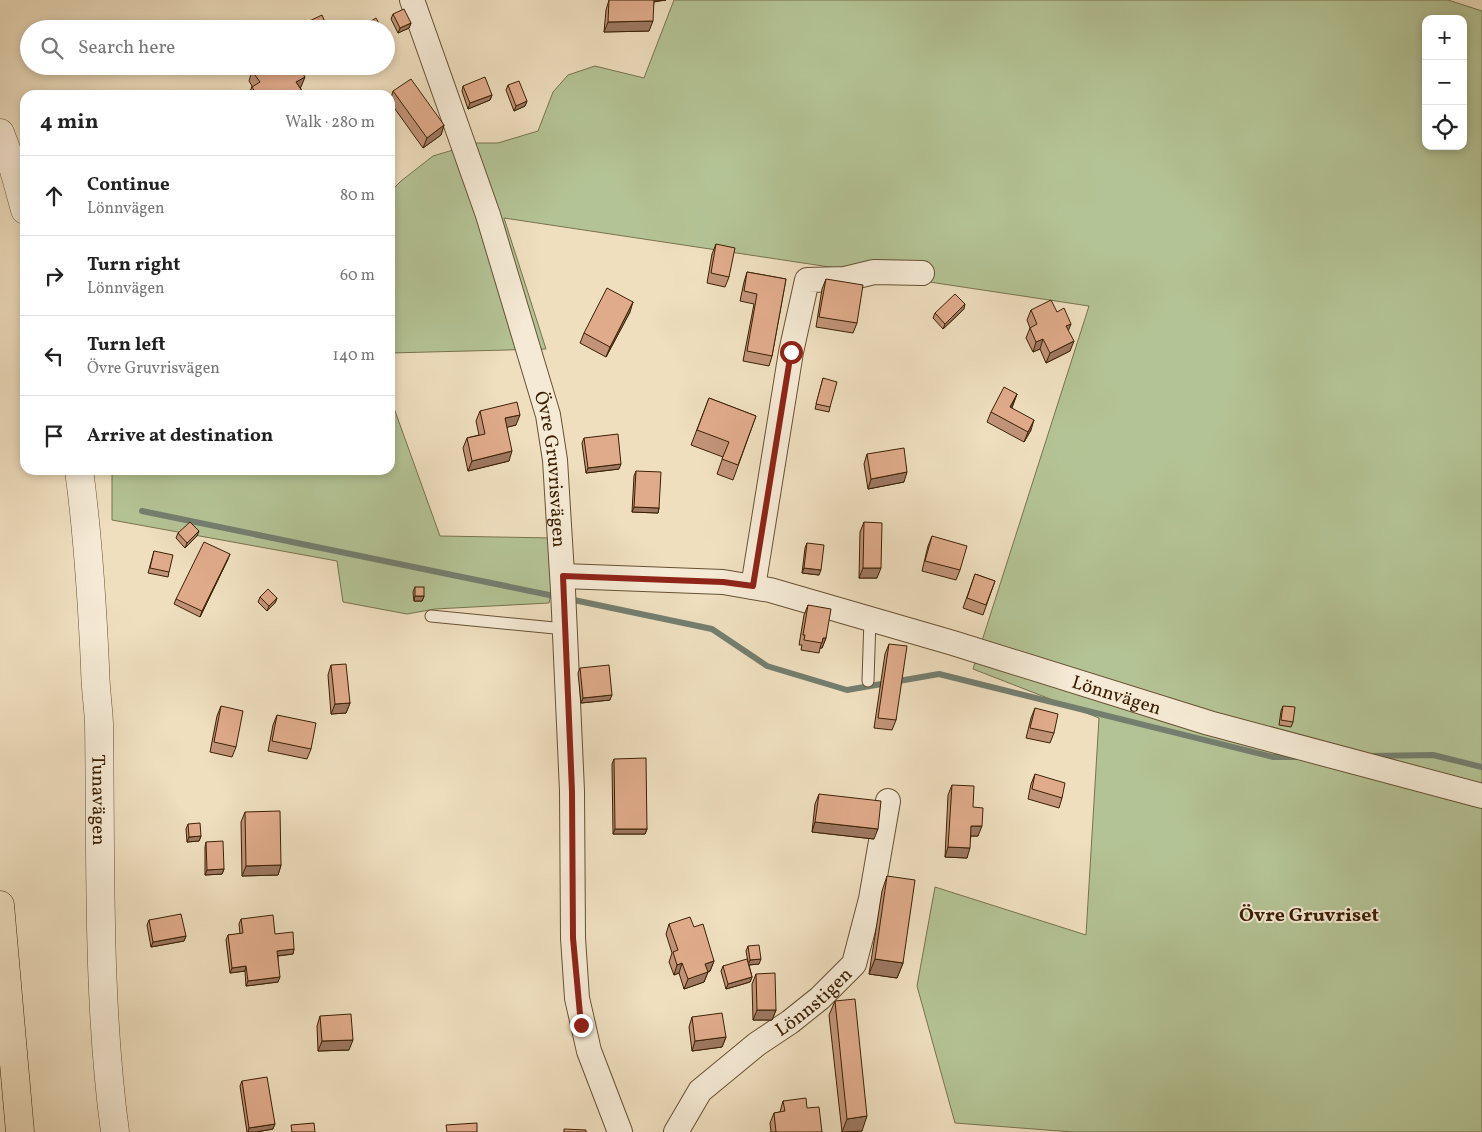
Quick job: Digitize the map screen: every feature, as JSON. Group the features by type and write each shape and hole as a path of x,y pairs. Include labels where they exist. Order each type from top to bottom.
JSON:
{"highway":[{"path":"0,905 20,1132"}],"street":[{"name":"Övre Gruvrisvägen","path":"412,0 488,215 544,398 555,460 564,601 572,791 573,938 577,998 589,1051 620,1132"},
{"path":"0,133 20,192"},
{"path":"753,586 786,376 807,280 845,278 874,272 922,273"},
{"name":"Tunavägen","path":"80,475 89,542 94,616 99,721 99,831 108,1073 115,1132"},
{"name":"Lönnvägen","path":"564,601 723,582 753,586 870,618 1209,723 1482,796"},
{"name":"Lönnstigen","path":"676,1132 700,1091 757,1044 790,1022 812,1004 854,964 871,899 888,801"}],"lane":[{"path":"431,616 564,601"},
{"path":"868,681 870,618"}],"green space":[{"path":"674,0 1448,0 1482,11 1482,1132 1073,1132 955,1123 917,986 935,887 1086,935 1099,718 973,669 1089,306 504,218 546,349 395,353 395,187 433,156 476,143 498,143 538,131 553,92 568,75 595,66 644,78"},
{"path":"395,411 440,536 553,538 556,572 549,603 435,609 407,614 343,602 337,561 112,520 112,475 395,475"}],"building":[{"path":"609,0 654,0 653,21 608,22"},
{"path":"404,9 411,23 400,28 393,14"},
{"path":"322,15 324,20 312,20"},
{"path":"255,75 304,75 305,77 296,82 301,90 254,90 252,87 260,82"},
{"path":"485,77 492,95 470,103 463,86"},
{"path":"411,79 444,125 427,138 395,94 394,90"},
{"path":"519,81 527,101 516,106 508,85"},
{"path":"716,244 735,248 729,277 711,273"},
{"path":"747,272 786,279 772,356 747,351 757,294 744,291"},
{"path":"826,279 863,285 857,323 819,317"},
{"path":"607,288 633,302 610,347 584,333"},
{"path":"955,294 965,304 945,324 935,313"},
{"path":"1051,300 1057,312 1064,308 1071,324 1066,326 1074,341 1050,353 1043,339 1036,342 1030,328 1037,324 1031,310"},
{"path":"823,378 837,382 830,407 816,404"},
{"path":"1004,387 1017,394 1010,407 1034,420 1028,432 991,412"},
{"path":"709,398 756,416 738,465 722,459 729,442 697,430"},
{"path":"517,402 520,415 505,418 512,451 472,461 467,438 485,434 480,411"},
{"path":"618,434 621,464 588,468 584,438"},
{"path":"904,448 907,472 871,479 867,454"},
{"path":"636,471 661,472 659,508 634,507"},
{"path":"190,522 199,531 187,543 178,533"},
{"path":"864,522 882,523 881,568 863,568"},
{"path":"932,536 967,546 960,570 925,561"},
{"path":"204,542 230,554 202,611 176,599"},
{"path":"807,543 824,545 821,570 804,568"},
{"path":"154,551 173,555 169,572 150,568"},
{"path":"975,574 995,581 986,605 967,598"},
{"path":"415,587 424,587 424,596 415,596"},
{"path":"268,589 277,598 269,606 260,597"},
{"path":"808,605 831,609 826,638 823,638 822,643 804,640 805,635 803,635"},
{"path":"889,644 907,646 896,720 878,718"},
{"path":"346,664 350,703 335,704 331,665"},
{"path":"609,665 612,695 583,698 580,668"},
{"path":"221,706 243,711 236,747 214,742"},
{"path":"1283,706 1295,707 1293,722 1281,720"},
{"path":"1035,708 1058,714 1054,733 1030,728"},
{"path":"277,715 316,723 311,749 272,741"},
{"path":"646,758 647,829 615,829 614,759"},
{"path":"1035,774 1065,783 1062,798 1032,789"},
{"path":"952,785 974,786 973,807 983,808 982,826 971,826 970,848 948,847"},
{"path":"819,794 881,801 878,829 815,822"},
{"path":"280,811 281,865 246,866 245,812"},
{"path":"200,823 201,836 189,837 188,824"},
{"path":"223,841 224,869 207,870 206,842"},
{"path":"887,876 915,880 903,963 875,959"},
{"path":"181,914 186,936 153,942 149,920"},
{"path":"273,915 275,934 293,932 294,949 277,951 280,977 248,981 246,966 232,968 228,935 243,933 241,919"},
{"path":"690,917 694,927 703,924 714,961 705,964 708,972 688,979 682,963 677,965 673,952 678,950 669,924"},
{"path":"759,945 761,959 750,960 748,946"},
{"path":"747,959 752,977 728,984 723,966"},
{"path":"775,973 776,1010 757,1010 756,974"},
{"path":"855,999 867,1116 847,1119 835,1001"},
{"path":"722,1013 726,1037 695,1041 692,1017"},
{"path":"351,1014 353,1040 322,1041 320,1016"},
{"path":"267,1077 275,1124 249,1128 242,1081"},
{"path":"806,1098 807,1108 819,1107 822,1132 776,1132 774,1113 785,1111 783,1101"},
{"path":"314,1123 315,1132 292,1132 291,1125"},
{"path":"477,1123 477,1132 447,1132 446,1125"},
{"path":"564,1129 586,1130 586,1132 564,1132"}],"waterway":[{"path":"142,511 559,597"},
{"path":"569,599 712,629 767,666 847,690 939,674 1273,757 1297,757"},
{"path":"1370,756 1433,755 1482,767"}],"district":[{"name":"Övre Gruvriset","path":"1309,914"}],"route":[{"path":"581,1025 577,998 573,938 571,867 572,791 563,576 723,582 753,586 791,352"}]}
